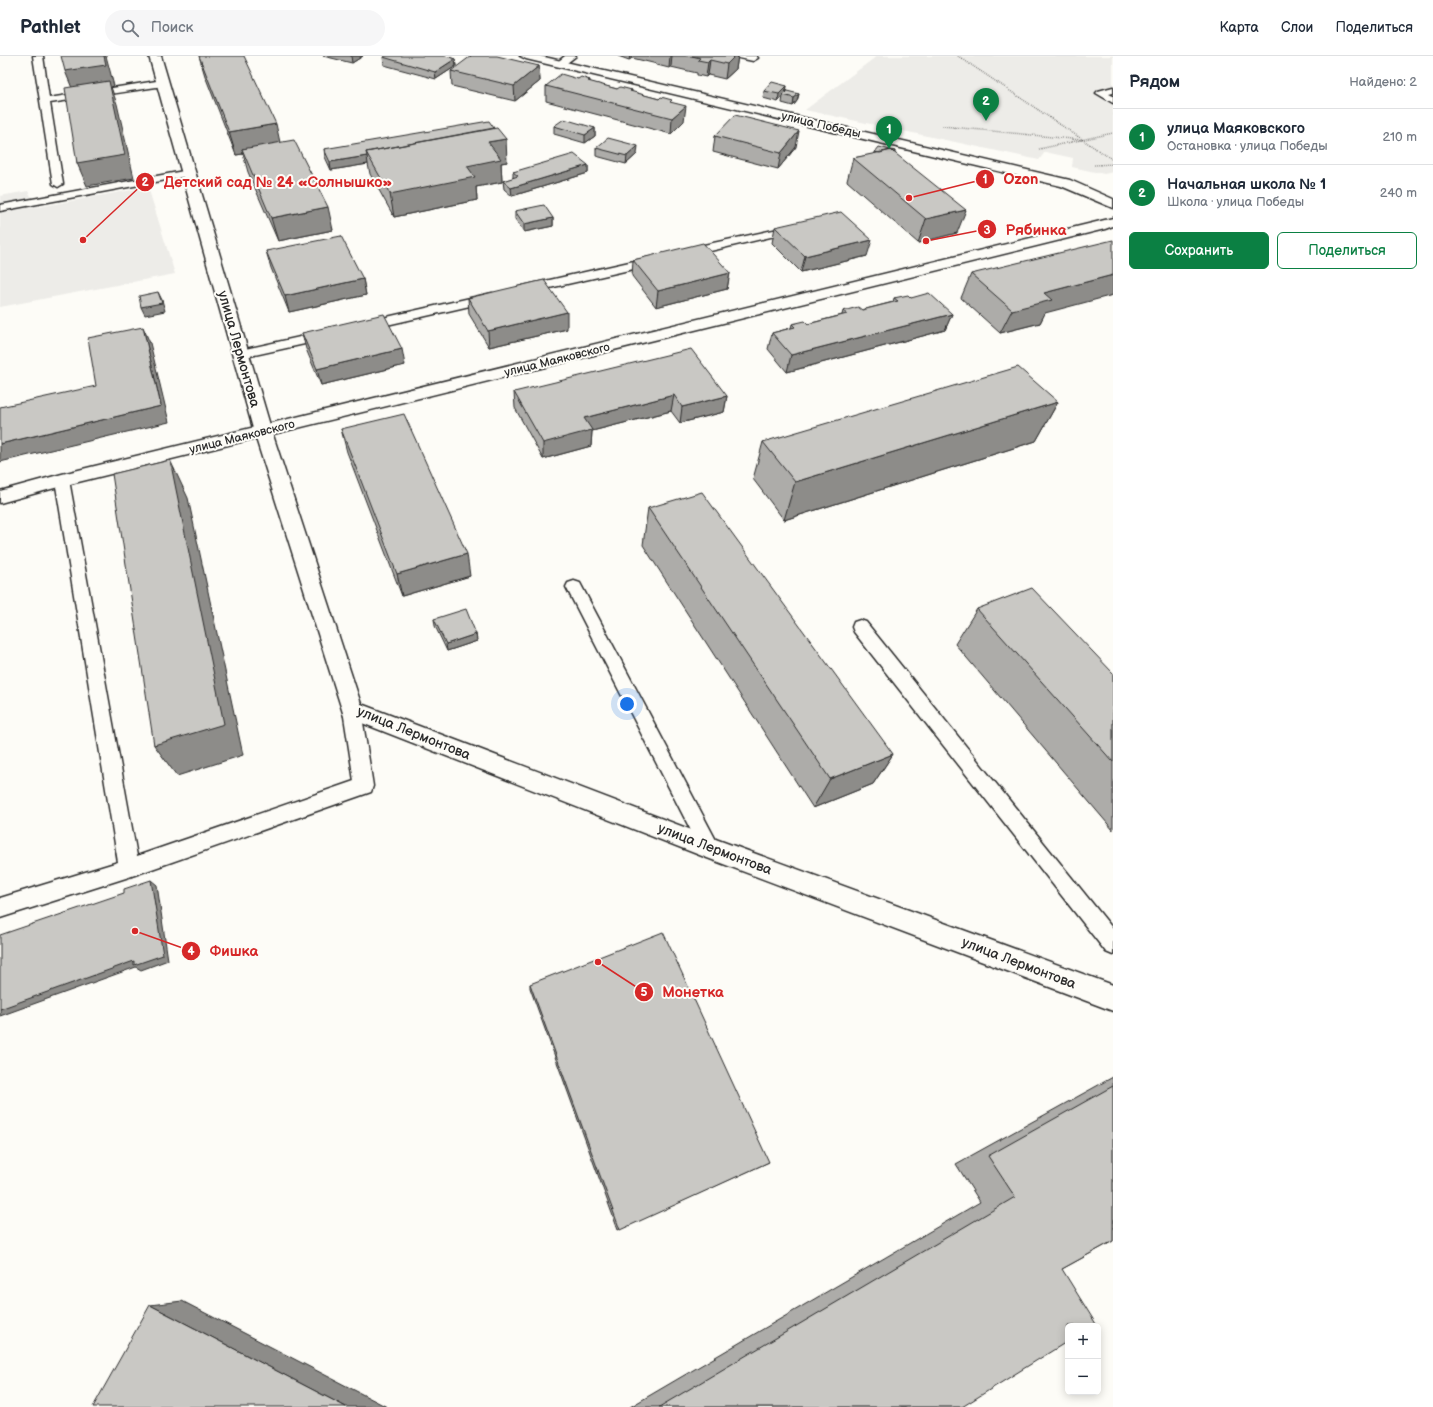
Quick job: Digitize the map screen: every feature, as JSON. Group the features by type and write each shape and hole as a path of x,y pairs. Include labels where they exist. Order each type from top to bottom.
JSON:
{"street":[{"name":"улица Лермонтова","path":"154,56 242,354 263,432 352,710 710,848 1113,998"},
{"name":"улица Победы","path":"526,56 1065,183 1113,204"},
{"name":"улица Маяковского","path":"0,497 62,480 911,274 1113,222"}],"lane":[{"path":"38,56 58,184"},
{"path":"560,64 571,56"},
{"path":"742,56 753,58"},
{"path":"46,101 162,83"},
{"path":"1113,90 1101,93 1113,100"},
{"path":"0,208 189,173"},
{"path":"242,354 792,229"},
{"path":"62,480 129,868"},
{"path":"574,587 710,848"},
{"path":"860,626 1113,945"},
{"path":"0,908 129,868 364,786 352,710"}],"path":[{"path":"958,56 1113,160"},
{"path":"940,125 1082,140"},
{"path":"1037,150 1113,133"}],"shaded area":[{"path":"877,56 1113,56 1113,172 1104,174 1072,167 1073,158 1045,152 1039,160 805,110"},
{"path":"148,187 175,274 0,307 0,196 28,191 37,207"}],"building":[{"path":"61,56 104,56 106,65 65,71"},
{"path":"199,56 244,56 276,124 229,132"},
{"path":"446,56 455,59 435,72 383,57"},
{"path":"471,56 497,56 539,66 514,86 451,71"},
{"path":"692,56 735,56 727,64 710,60 708,62 698,60 700,58"},
{"path":"561,74 578,79 581,77 590,80 588,81 617,89 620,87 632,90 630,91 659,99 661,97 672,100 670,102 686,106 672,118 546,86"},
{"path":"109,81 125,155 77,163 65,88"},
{"path":"772,82 787,86 779,94 764,91"},
{"path":"787,91 799,94 794,98 783,95"},
{"path":"735,115 799,131 781,153 715,136"},
{"path":"564,119 595,128 585,135 554,126"},
{"path":"489,121 494,128 366,152 367,156 330,162 324,149"},
{"path":"497,128 506,139 488,142 501,159 467,166 475,177 390,194 366,152"},
{"path":"608,138 638,146 627,156 596,148"},
{"path":"294,140 328,207 271,218 242,149"},
{"path":"879,147 891,150 880,153 875,152"},
{"path":"891,150 966,210 926,219 853,158"},
{"path":"574,154 588,165 511,188 503,181 518,176 513,172"},
{"path":"544,205 553,218 524,224 515,211"},
{"path":"841,212 872,240 805,256 775,227"},
{"path":"341,236 363,279 285,296 266,251"},
{"path":"1113,240 1113,275 1044,293 1052,300 1012,310 971,274"},
{"path":"703,243 730,273 658,291 633,260"},
{"path":"544,280 567,312 488,331 468,298"},
{"path":"158,292 162,303 141,307 139,296"},
{"path":"929,293 952,314 791,355 772,333 795,327 792,324 805,321 808,324 847,314 843,311 858,307 862,310 898,301 894,298 908,295 911,298"},
{"path":"384,314 402,349 317,369 302,333"},
{"path":"143,327 161,406 0,444 0,407 96,386 88,338"},
{"path":"691,349 727,396 682,407 674,395 584,418 592,430 543,443 514,392"},
{"path":"1018,367 1058,402 795,482 763,442"},
{"path":"404,414 467,554 397,574 341,429"},
{"path":"170,460 224,724 154,745 112,474"},
{"path":"702,492 893,754 830,779 648,508"},
{"path":"1032,588 1113,673 1113,762 977,609"},
{"path":"466,609 476,634 446,644 434,619"},
{"path":"151,880 163,955 134,965 134,961 0,1009 0,935 124,893 124,889"},
{"path":"663,932 769,1162 620,1230 530,984"},
{"path":"1113,1086 1113,1241 1062,1269 1095,1323 1065,1323 1065,1343 962,1407 659,1407 1015,1197 988,1156"},
{"path":"150,1305 346,1407 93,1407"}],"place":[{"name":"Начальная школа № 1","path":"986,121"},
{"name":"улица Маяковского","path":"889,149"},
{"name":"Ozon","path":"909,198"},
{"name":"Детский сад № 24 «Солнышко»","path":"83,240"},
{"name":"Рябинка","path":"926,241"},
{"name":"Фишка","path":"135,931"},
{"name":"Монетка","path":"598,962"}]}
